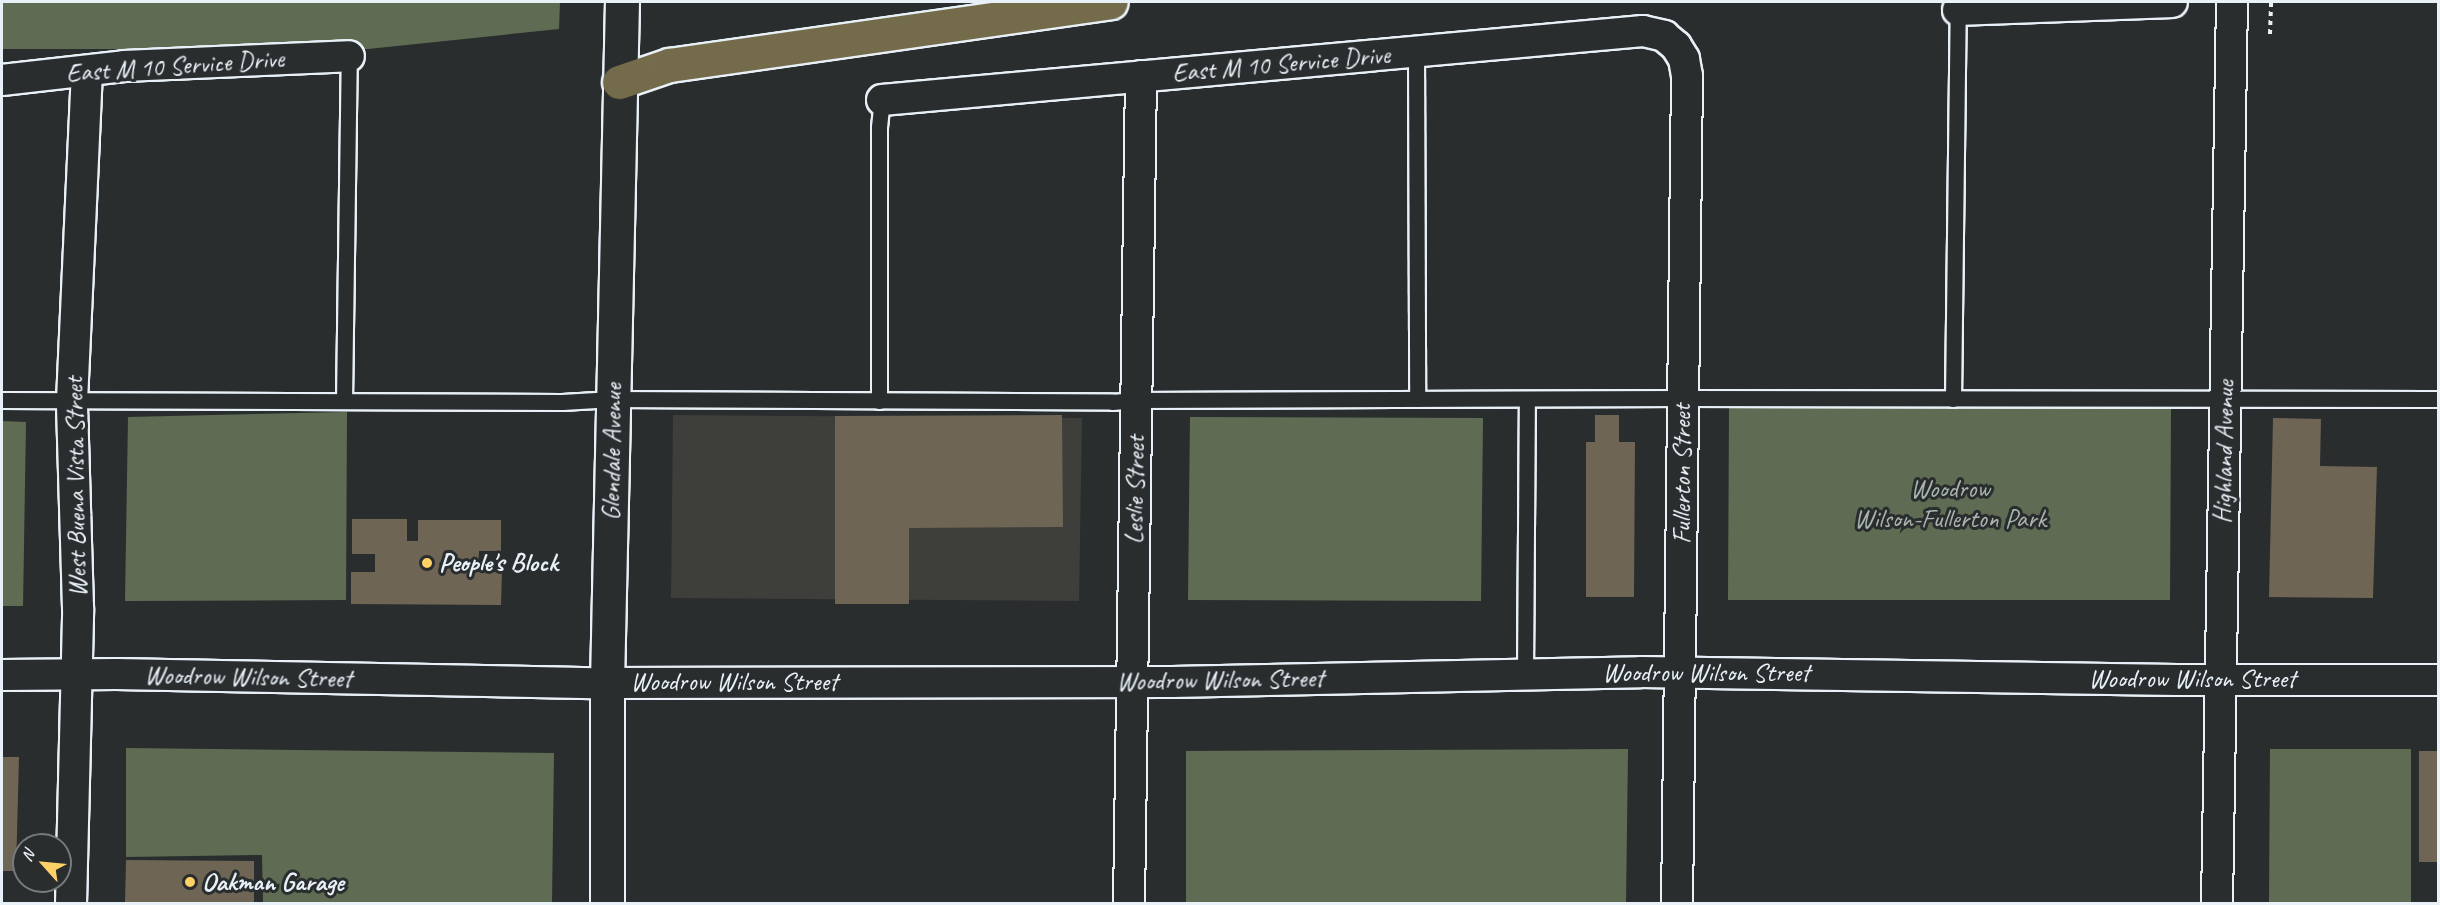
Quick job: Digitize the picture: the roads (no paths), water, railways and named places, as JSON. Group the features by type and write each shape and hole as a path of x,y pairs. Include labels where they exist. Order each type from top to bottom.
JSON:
{"highway":[{"path":"619,82 669,65 1111,2"}],"street":[{"name":"Glendale Avenue","path":"607,903 608,683 622,2"},
{"path":"1958,10 2172,2"},
{"name":"Highland Avenue","path":"2217,903 2232,2"},
{"name":"East M 10 Service Drive","path":"882,100 1643,31 1664,36 1676,46"},
{"name":"Fullerton Street","path":"1676,46 1684,59 1687,76 1677,903"},
{"name":"East M 10 Service Drive","path":"2,80 124,66 349,56"},
{"name":"West Buena Vista Street","path":"71,903 78,608 72,401 87,72"},
{"name":"Leslie Street","path":"1129,903 1142,76"},
{"name":"Woodrow Wilson Street","path":"2,675 608,683 1132,682 1681,672 2220,680 2439,680"}],"lane":[{"path":"1953,399 1958,10"},
{"path":"1416,51 1417,399"},
{"path":"344,401 349,56"},
{"path":"879,401 879,127 882,100"},
{"path":"2,400 562,402 613,399 1112,402 1136,400 1682,398 2439,399"},
{"path":"1525,674 1527,399"}],"place":[{"name":"People's Block","path":"427,563"},
{"name":"Oakman Garage","path":"190,882"}],"park label":[{"name":"Woodrow Wilson-Fullerton Park","path":"1950,504"}]}
